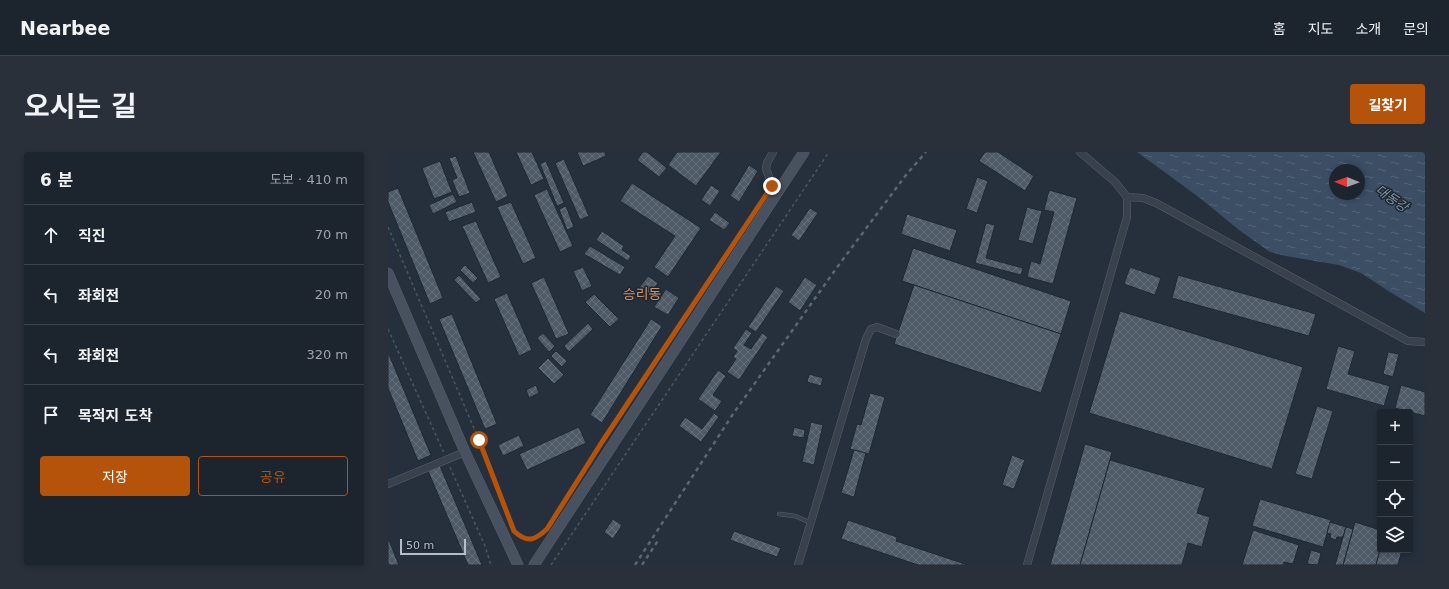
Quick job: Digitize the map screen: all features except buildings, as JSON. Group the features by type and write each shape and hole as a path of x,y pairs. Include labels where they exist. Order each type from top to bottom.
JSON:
{"main road":[{"path":"534,565 804,152"},
{"path":"388,273 465,452 518,565"}],"street":[{"path":"773,152 766,168 776,195"},
{"path":"1027,565 1127,216 1127,197 1115,182 1080,152"},
{"path":"1127,197 1143,198 1156,203 1408,340 1425,342"},
{"path":"798,565 866,339 871,329 877,327 896,334"},
{"path":"388,484 465,452"}],"lane":[{"path":"779,514 795,516 811,524"}],"path":[{"path":"551,565 829,152"},
{"path":"388,227 479,440 514,531 527,539 537,538 547,529"},
{"path":"585,468 678,326"},
{"path":"388,329 485,546 491,565"}],"water":[{"name":"대동강","path":"1137,152 1425,152 1425,313 1361,273 1339,265 1270,252 1239,230 1200,198"}],"railway":[{"path":"635,565 733,414 838,266 906,175 926,152"},
{"path":"642,565 659,539"}],"district":[{"name":"승리동","path":"642,294"}],"route":[{"path":"479,440 514,531 527,539 537,538 547,529 602,442 772,186"}]}
